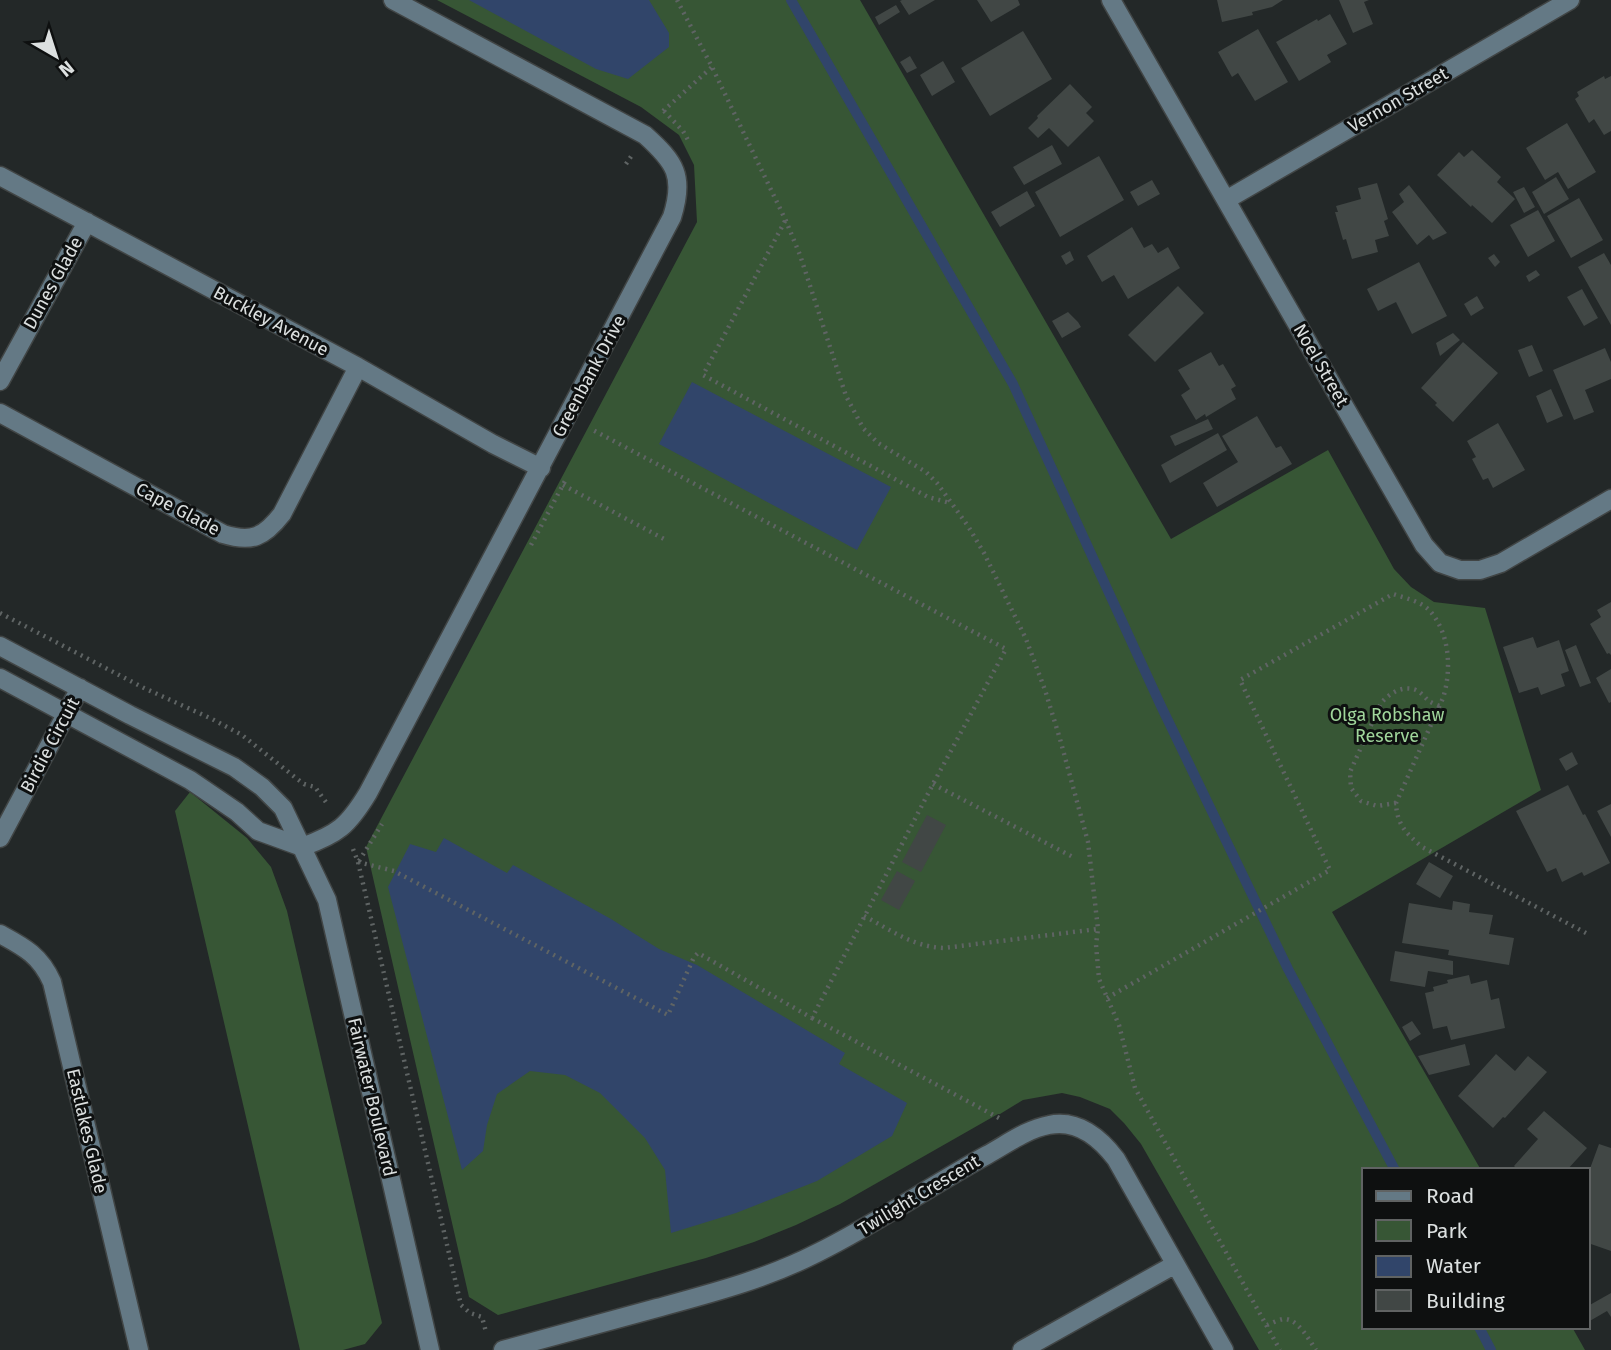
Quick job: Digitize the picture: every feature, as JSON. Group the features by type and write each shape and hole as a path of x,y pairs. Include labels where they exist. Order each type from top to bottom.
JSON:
{"street":[{"name":"Greenbank Drive","path":"302,847 328,838 343,826 363,801 672,217 678,197 677,176 665,153 645,135 393,0"},
{"name":"Noel Street","path":"1111,0 1424,545 1440,563 1460,570 1480,570 1501,563 1611,499"},
{"name":"Vernon Street","path":"1226,200 1570,0"},
{"name":"Buckley Avenue","path":"0,176 541,468"},
{"name":"Dunes Glade","path":"0,381 86,222"},
{"name":"Cape Glade","path":"0,413 223,534 239,539 256,537 270,529 282,514 358,367"},
{"name":"Fairwater Boulevard","path":"0,646 234,767 283,808 327,900 430,1350"},
{"path":"0,678 190,780 237,812 258,831 302,847"},
{"name":"Birdie Circuit","path":"0,838 80,688"},
{"name":"Eastlakes Glade","path":"0,934 27,949 46,969 52,982 139,1350"},
{"name":"Twilight Crescent","path":"503,1350 730,1289 774,1273 863,1229 964,1167 1029,1132 1050,1124 1087,1130 1104,1143 1116,1159 1224,1350"},
{"path":"1022,1350 1174,1265"}],"path":[{"path":"677,0 786,221 800,255 846,396 863,428 878,443 926,472 937,483 984,553 1026,639 1060,739 1088,842 1098,929 1096,944 1099,979 1119,1025 1135,1088 1280,1350"},
{"path":"664,111 712,67"},
{"path":"786,221 703,375 928,497 950,503"},
{"path":"591,429 1006,649 812,1018"},
{"path":"563,485 666,540"},
{"path":"1107,998 1330,870 1240,680 1393,594 1415,601 1427,609 1437,621 1444,638 1448,673 1440,706 1396,803 1396,817 1407,835 1422,847 1586,933"},
{"path":"0,612 144,688 242,735 304,784 315,787"},
{"path":"1396,803 1377,806 1360,801 1351,788 1350,772 1381,703 1398,690 1416,690 1429,702 1440,706"},
{"path":"933,784 1073,857"},
{"path":"482,1317 470,1313 461,1305 358,862 394,871 668,1015 698,953 812,1018 1000,1118"},
{"path":"864,916 918,945 930,948 1098,929"},
{"path":"1267,1325 1283,1319 1290,1320 1298,1326 1316,1350"}],"green space":[{"name":"Olga Robshaw Reserve","path":"437,0 860,0 1171,539 1328,450 1394,569 1411,587 1434,602 1485,608 1541,790 1332,912 1480,1168 1362,1168 1362,1329 1573,1329 1585,1350 1259,1350 1141,1144 1110,1109 1062,1093 1023,1100 840,1204 754,1242 706,1258 498,1315 469,1297 366,847 697,222 694,165 679,135 641,107"},
{"path":"190,792 247,838 271,867 287,911 382,1323 365,1344 343,1350 300,1350 175,811"}],"water":[{"path":"469,0 649,0 669,33 669,47 628,79 596,69"},
{"path":"692,382 891,487 857,550 659,444"},
{"path":"444,838 507,873 513,865 659,949 697,965 845,1053 839,1064 907,1103 892,1136 817,1181 736,1213 671,1233 665,1170 645,1138 600,1093 565,1075 530,1071 497,1094 487,1125 483,1151 462,1170 388,887 410,844 436,852"}],"building":[{"path":"935,0 909,15 900,1"},
{"path":"977,0 1018,0 1020,5 991,22"},
{"path":"1217,0 1283,0 1272,7 1252,12 1253,15 1222,22"},
{"path":"1339,0 1369,0 1364,2 1373,24 1353,33"},
{"path":"896,5 900,12 879,25 875,17"},
{"path":"1330,14 1347,44 1327,55 1331,62 1299,81 1276,42"},
{"path":"1258,29 1288,82 1255,101 1238,73 1232,77 1218,52"},
{"path":"1023,31 1052,79 990,116 961,68"},
{"path":"910,56 917,68 907,73 900,62"},
{"path":"943,61 955,82 932,96 920,75"},
{"path":"1604,76 1605,79 1611,76 1611,131 1604,135 1594,119 1589,123 1575,99 1579,96 1577,92"},
{"path":"1070,84 1092,107 1086,113 1094,121 1068,147 1049,128 1038,138 1028,128"},
{"path":"1567,123 1596,172 1568,189 1558,172 1545,180 1526,148"},
{"path":"1052,145 1062,164 1024,185 1013,167"},
{"path":"1472,150 1501,177 1497,182 1515,199 1492,223 1437,175 1459,152 1464,157"},
{"path":"1099,156 1124,200 1060,237 1035,192"},
{"path":"1556,177 1569,199 1544,214 1532,192"},
{"path":"1152,180 1160,194 1138,206 1130,192"},
{"path":"1377,183 1388,219 1384,221 1389,236 1375,240 1378,252 1352,259 1346,239 1343,240 1335,212 1338,212 1336,206 1361,199 1358,188"},
{"path":"1409,185 1447,233 1433,240 1429,235 1417,245 1392,212 1404,202 1399,194"},
{"path":"1524,187 1535,207 1524,213 1513,192"},
{"path":"1027,191 1035,206 1000,227 991,212"},
{"path":"1579,198 1603,240 1571,258 1547,216"},
{"path":"1538,210 1555,241 1528,257 1510,225"},
{"path":"1132,227 1144,248 1152,244 1158,253 1168,247 1180,268 1128,299 1114,275 1102,282 1087,256"},
{"path":"1070,251 1074,260 1066,265 1061,256"},
{"path":"1604,253 1611,265 1611,325 1578,267"},
{"path":"1494,254 1500,262 1495,267 1488,258"},
{"path":"1419,262 1447,316 1412,334 1396,302 1378,311 1367,289"},
{"path":"1536,270 1540,275 1529,282 1526,276"},
{"path":"1178,286 1204,313 1155,362 1128,335"},
{"path":"1582,289 1598,318 1584,326 1567,297"},
{"path":"1477,296 1484,308 1471,316 1464,304"},
{"path":"1068,312 1081,327 1062,338 1052,321"},
{"path":"1453,333 1460,340 1440,356 1436,343"},
{"path":"1463,342 1498,373 1453,422 1421,388"},
{"path":"1532,345 1543,371 1529,377 1518,350"},
{"path":"1605,348 1611,362 1611,379 1585,390 1594,412 1574,420 1553,370"},
{"path":"1211,352 1219,366 1223,364 1236,386 1231,389 1236,399 1196,420 1181,395 1190,389 1178,370"},
{"path":"1551,389 1563,416 1547,423 1536,396"},
{"path":"1257,416 1276,448 1281,446 1292,464 1217,507 1203,483 1238,462 1222,436"},
{"path":"1208,419 1213,429 1175,446 1170,436"},
{"path":"1498,423 1525,470 1493,488 1488,478 1483,480 1472,459 1476,457 1467,441"},
{"path":"1218,433 1227,450 1170,483 1161,465"},
{"path":"1611,602 1611,655 1607,654 1590,624 1601,617 1597,610"},
{"path":"1533,637 1537,648 1559,640 1569,671 1561,674 1565,686 1541,695 1538,687 1519,693 1503,647"},
{"path":"1576,645 1591,683 1580,687 1565,650"},
{"path":"1611,669 1611,702 1609,703 1596,678"},
{"path":"1572,752 1578,764 1566,771 1559,759"},
{"path":"1568,785 1610,863 1584,876 1582,872 1562,882 1556,868 1547,872 1516,811"},
{"path":"1611,804 1611,837 1597,811"},
{"path":"927,815 946,825 921,872 902,862"},
{"path":"1429,862 1453,876 1440,898 1416,884"},
{"path":"897,871 915,881 899,910 881,900"},
{"path":"1453,901 1470,904 1469,912 1493,915 1489,934 1514,938 1509,965 1448,955 1449,950 1402,943 1409,903 1452,910"},
{"path":"1395,951 1453,961 1453,975 1428,971 1425,987 1390,981"},
{"path":"1469,975 1471,984 1487,980 1491,1000 1499,998 1505,1028 1451,1040 1447,1026 1433,1029 1425,993 1434,991 1433,987 1448,983 1447,980"},
{"path":"1412,1021 1421,1034 1410,1041 1402,1027"},
{"path":"1465,1044 1470,1065 1429,1075 1418,1056"},
{"path":"1496,1054 1515,1071 1528,1056 1547,1072 1493,1128 1458,1096"},
{"path":"1544,1111 1587,1148 1569,1168 1516,1168 1514,1166 1538,1139 1527,1129"},
{"path":"1599,1144 1611,1148 1611,1251 1590,1244 1590,1169"},
{"path":"1611,1293 1611,1317 1607,1311 1590,1321 1590,1305"}],"waterway":[{"path":"791,0 1013,384 1161,706 1288,969 1394,1168"},
{"path":"1480,1329 1491,1350"}]}
